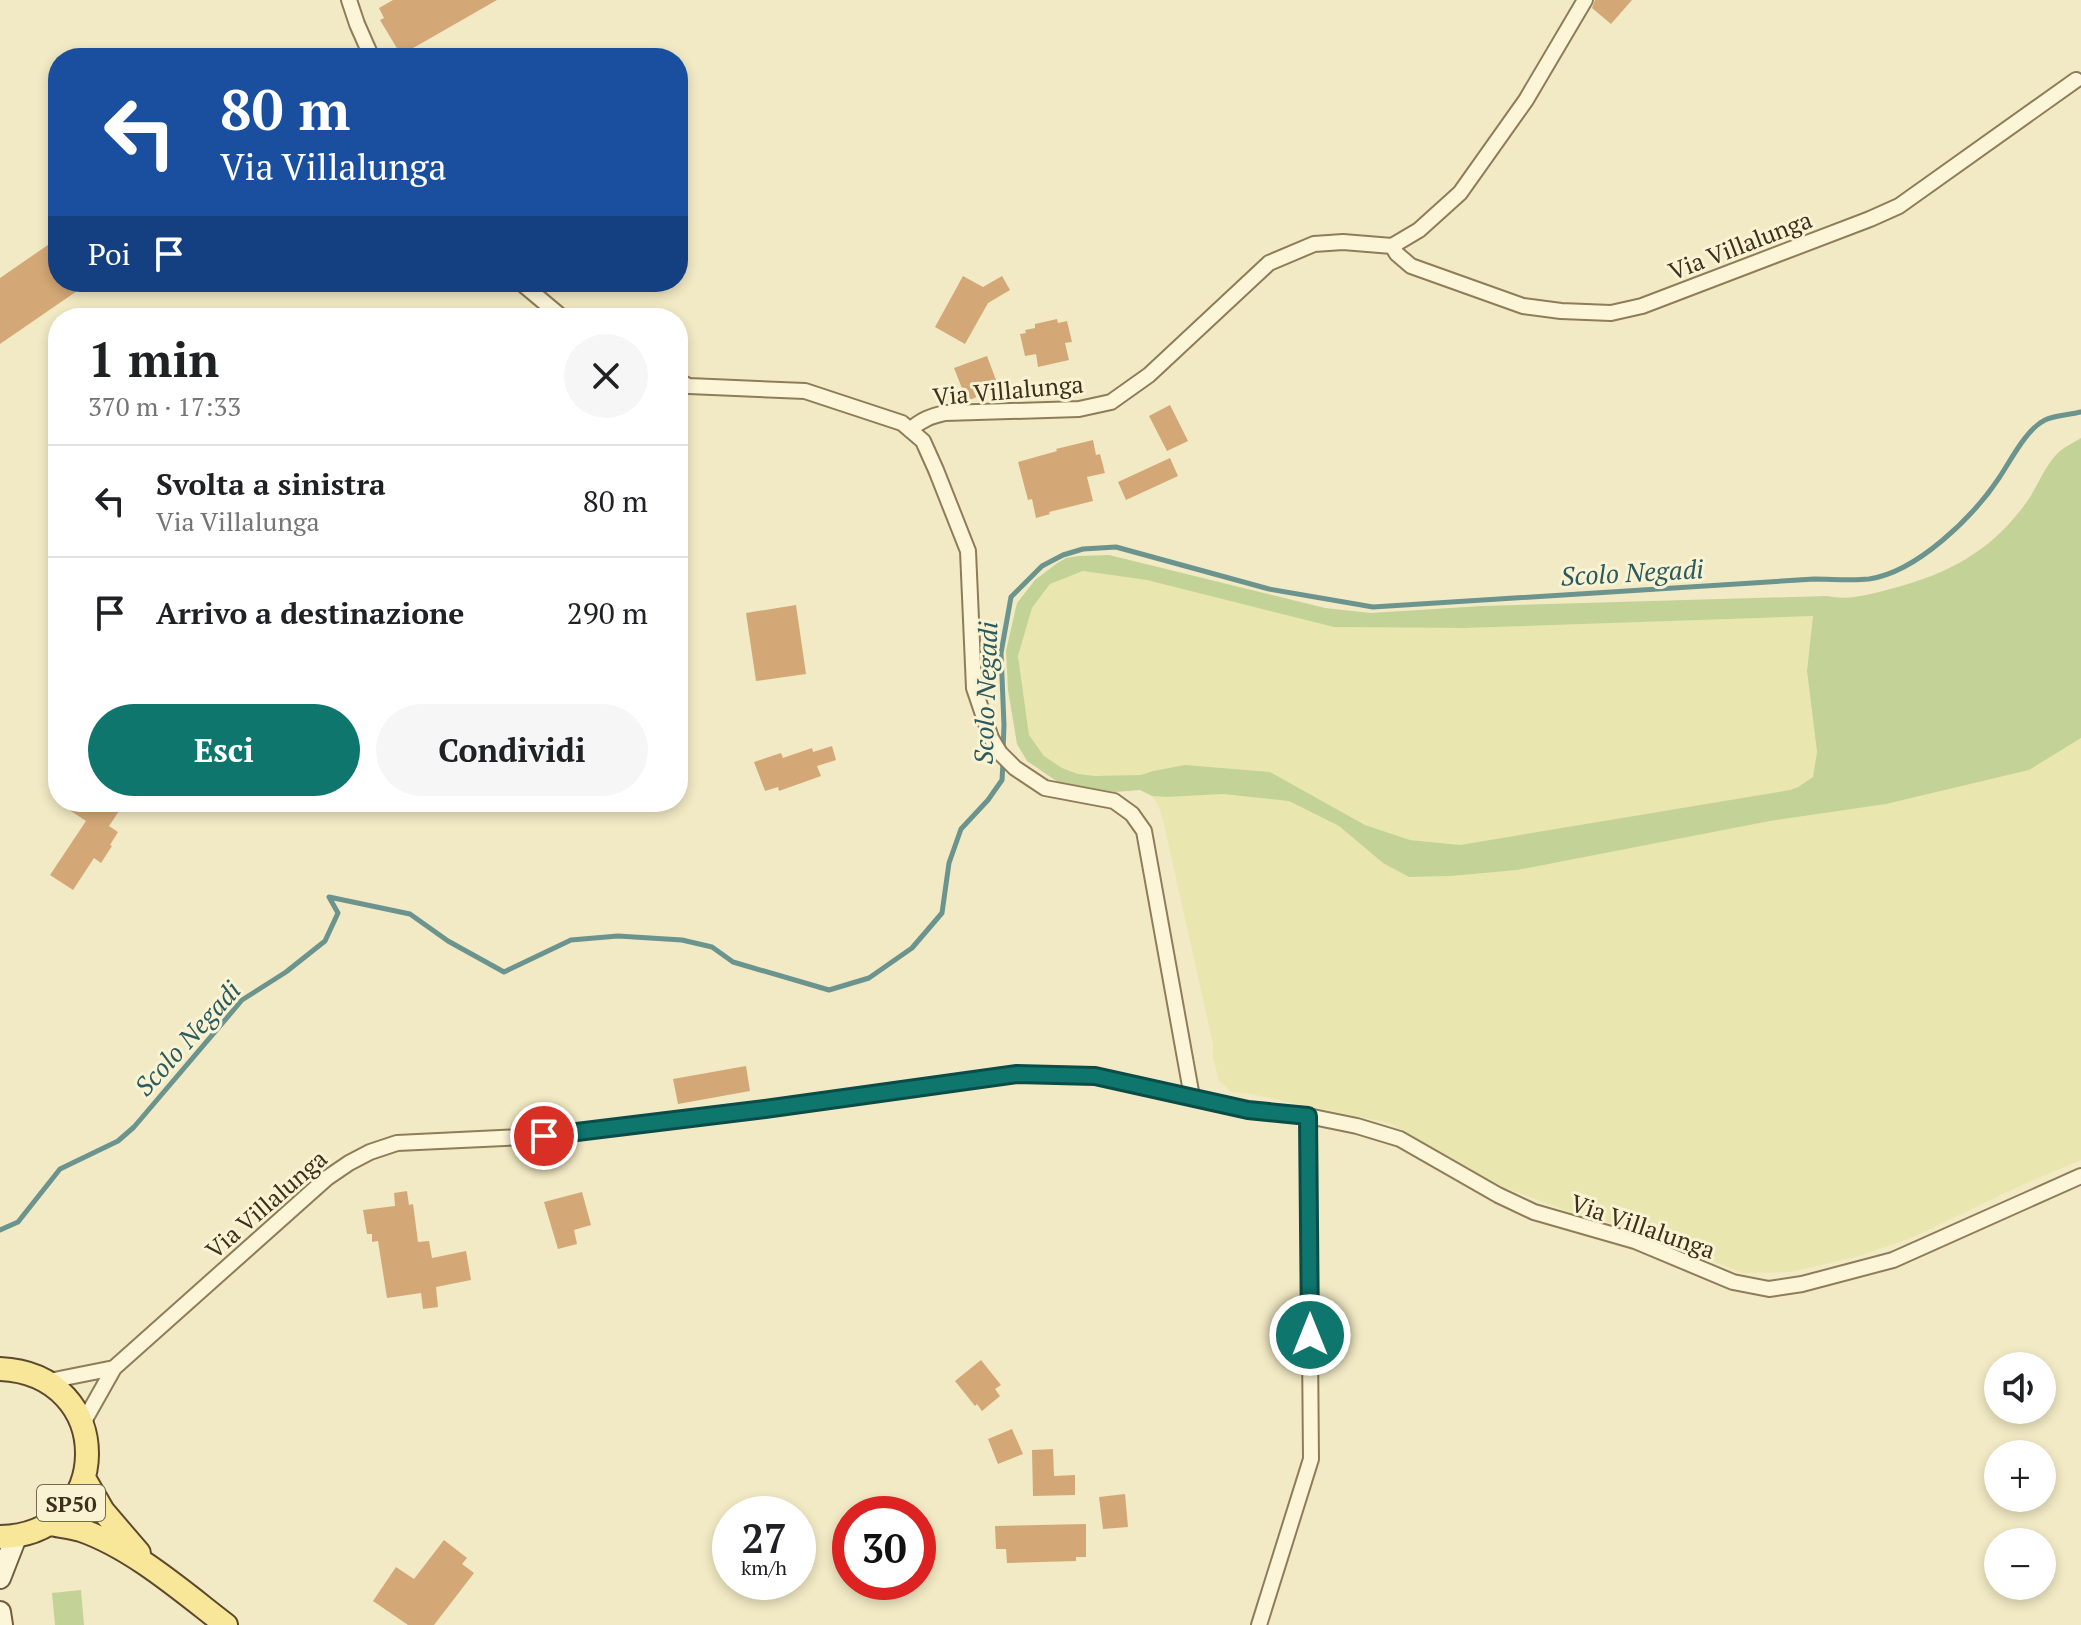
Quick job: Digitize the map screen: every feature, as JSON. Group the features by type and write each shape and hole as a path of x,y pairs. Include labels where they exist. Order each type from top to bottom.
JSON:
{"main road":[{"path":"0,1369 21,1370 49,1381 69,1400 83,1423"},
{"name":"SP50","path":"8,1537 34,1532 50,1524 75,1498 84,1478 88,1451 83,1423"},
{"name":"SP50","path":"84,1478 118,1531 156,1572"},
{"name":"SP50","path":"50,1524 80,1530 109,1544 156,1572 226,1625"}],"street":[{"path":"349,0 368,48"},
{"path":"1392,246 1419,230 1460,193 1526,100 1585,0"},
{"name":"Via Villalunga","path":"910,430 919,421 945,413 1079,409 1111,402 1149,375 1269,263 1314,244 1343,242 1392,246 1411,266 1523,306 1611,313 1642,306 1899,206 2076,80"},
{"path":"532,292 551,308"},
{"name":"Via Villalunga","path":"688,386 805,391 902,423 923,441 968,551 974,688 991,738 1015,768 1045,788 1114,801 1132,814 1144,831 1192,1097"},
{"name":"Via Villalunga","path":"114,1368 327,1178 370,1152 397,1143 544,1136 1017,1074 1095,1076 1248,1110 1308,1116 1357,1126 1400,1139 1534,1212 1635,1241 1733,1282 1769,1289 1802,1284 1893,1260 2081,1176"},
{"path":"1259,1625 1311,1459 1308,1116"},
{"path":"49,1381 114,1368"},
{"path":"83,1423 114,1368"},
{"path":"0,1578 8,1537"},
{"path":"0,1612 2,1625"}],"shaded area":[{"path":"1083,571 1147,580 1334,627 1465,628 1813,616 1807,671 1817,752 1813,777 1790,790 1460,845 1410,840 1365,825 1270,772 1153,771 1112,777 1079,774 1062,768 1044,756 1029,735 1018,656 1032,609 1050,584"},
{"path":"2081,738 2081,1160 1911,1238 1859,1256 1791,1272 1743,1273 1636,1230 1565,1210 1503,1187 1389,1123 1232,1092 1219,1081 1163,820 1152,796 1223,794 1289,801 1339,826 1383,863 1409,877 1451,876 1517,870 1770,821 1886,804 2029,770"}],"green space":[{"path":"2081,438 2081,738 2029,770 1886,804 1770,821 1517,870 1409,877 1383,863 1339,826 1289,801 1223,794 1152,796 1140,790 1115,792 1058,782 1027,761 1017,744 1008,690 1006,651 1017,603 1035,580 1066,558 1109,555 1325,608 1371,613 1482,606 1852,597 1933,575 1984,547 2013,520 2056,455","holes":["1083,571 1147,580 1334,627 1465,628 1813,616 1807,671 1817,752 1813,777 1790,790 1460,845 1410,840 1365,825 1270,772 1185,765 1141,775 1096,776 1062,768 1044,756 1029,735 1018,656 1032,608 1050,584"]},
{"path":"81,1590 84,1625 55,1625 52,1593"}],"building":[{"path":"393,0 497,0 413,48 397,48 380,20 384,18 379,8"},
{"path":"1595,0 1632,0 1611,24 1592,8"},
{"path":"48,245 48,292 75,292 48,308 0,344 0,278"},
{"path":"963,276 983,287 1002,276 1010,290 988,303 965,344 935,327"},
{"path":"1057,319 1058,323 1067,321 1072,342 1065,343 1069,360 1038,367 1036,354 1025,356 1020,334 1035,328 1035,324"},
{"path":"987,356 999,388 967,401 954,368"},
{"path":"1170,405 1188,441 1167,451 1149,416"},
{"path":"1093,440 1105,473 1087,477 1093,501 1036,518 1018,462"},
{"path":"1170,458 1178,476 1126,500 1118,482"},
{"path":"796,605 806,674 756,681 746,613"},
{"path":"832,746 836,760 817,766 821,776 779,791 778,787 765,791 754,762 781,753 783,758 812,748 813,752"},
{"path":"72,812 118,812 109,826 118,832 112,846 101,863 94,858 73,890 50,875 86,821"},
{"path":"746,1066 750,1091 678,1104 673,1079"},
{"path":"407,1191 409,1205 413,1204 418,1242 429,1241 432,1258 466,1251 471,1280 436,1287 438,1307 423,1309 421,1293 387,1298 378,1241 372,1242 372,1234 367,1234 363,1210 395,1206 394,1193"},
{"path":"582,1192 591,1225 574,1230 577,1244 558,1249 544,1202"},
{"path":"981,1360 1001,1385 995,1389 1000,1396 982,1411 955,1381"},
{"path":"1012,1429 1023,1454 998,1464 988,1439"},
{"path":"1053,1449 1054,1476 1075,1475 1075,1495 1033,1496 1032,1450"},
{"path":"1125,1494 1128,1527 1103,1529 1099,1497"},
{"path":"1086,1524 1086,1557 1076,1557 1076,1561 1007,1563 1006,1549 996,1549 995,1526"},
{"path":"444,1540 467,1558 462,1564 474,1573 434,1625 408,1625 373,1601 396,1567 414,1579"}],"waterway":[{"name":"Scolo Negadi","path":"1003,752 1001,653 1011,597 1042,566 1063,555 1083,549 1116,547 1269,589 1373,607 1814,579 1869,579 1906,566 1959,525 1988,493 2038,424 2054,417 2081,412"},
{"name":"Scolo Negadi","path":"0,1230 18,1222 60,1169 118,1141 134,1127 242,1000 286,972 325,941 338,913 329,897 410,914 448,941 504,972 571,940 618,936 682,940 712,947 733,962 829,990 869,978 912,948 942,913 949,863 961,829 1002,780 1003,762"}],"route":[{"path":"544,1136 1017,1074 1095,1076 1248,1110 1308,1116 1310,1335"}]}
